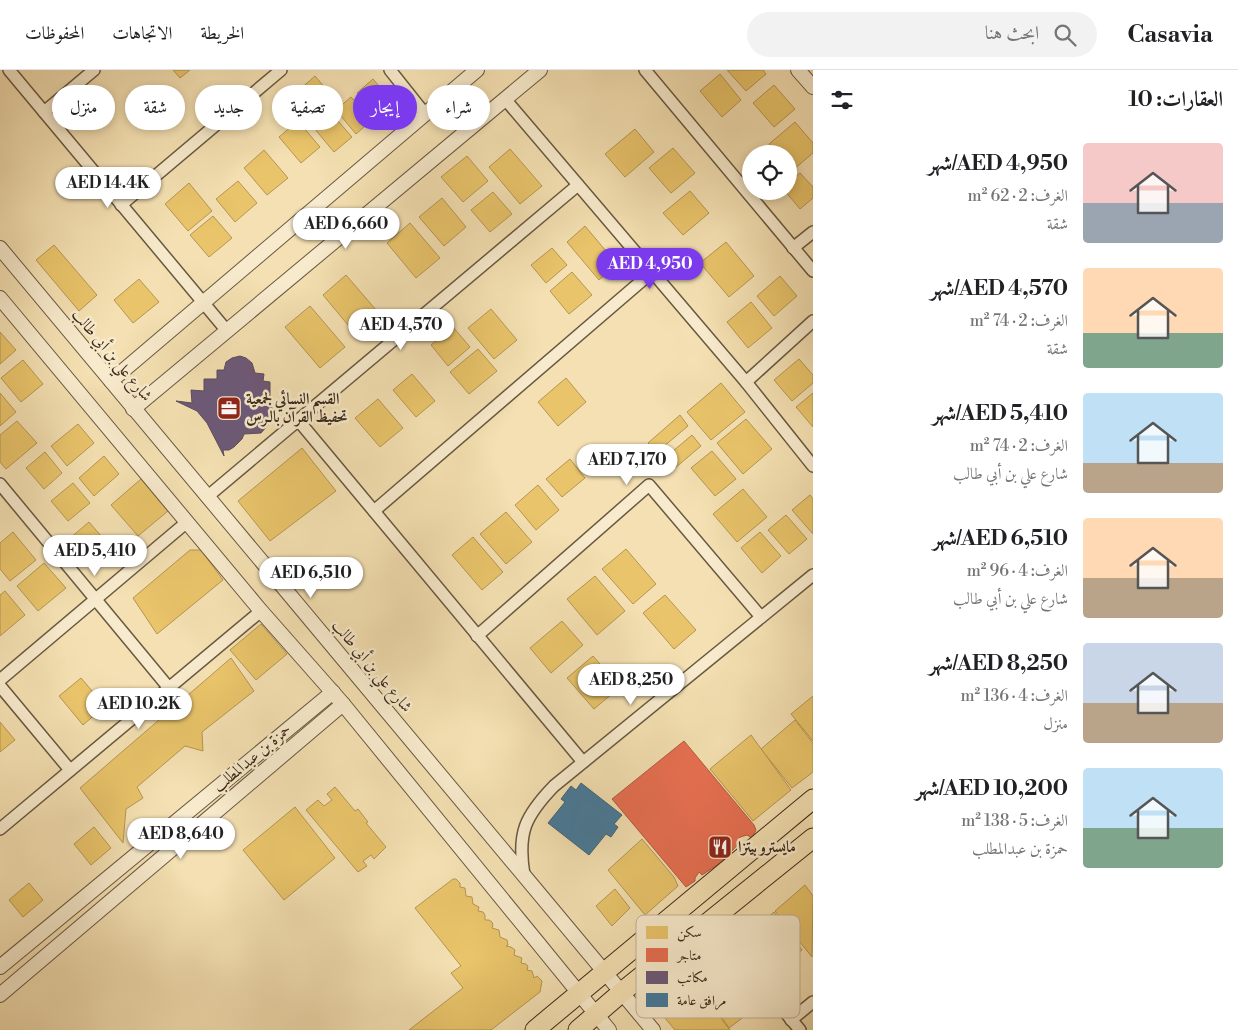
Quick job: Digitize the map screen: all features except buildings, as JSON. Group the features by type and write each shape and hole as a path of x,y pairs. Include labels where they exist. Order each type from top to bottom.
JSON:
{"highway":[{"path":"671,915 813,799"},
{"path":"717,915 813,838"},
{"path":"535,1030 576,990 636,943"},
{"path":"578,1030 636,981"}],"street":[{"path":"9,70 227,331"},
{"path":"44,112 94,70"},
{"path":"121,205 281,70"},
{"path":"390,70 425,114"},
{"path":"111,382 477,70"},
{"path":"134,409 540,70"},
{"path":"644,70 813,271"},
{"path":"798,70 813,87"},
{"path":"505,99 746,382 813,466"},
{"path":"207,497 578,185"},
{"path":"793,248 813,232"},
{"name":"شارع علي بن أبي طالب","path":"0,248 636,1009"},
{"path":"374,511 652,272"},
{"path":"0,298 261,611 343,704 609,1030"},
{"path":"746,382 813,321"},
{"path":"298,420 582,762"},
{"path":"0,484 169,688"},
{"path":"477,636 648,485 761,617"},
{"path":"0,680 187,522"},
{"path":"524,875 520,853 522,836 528,818 541,799 582,762 813,575"},
{"path":"0,829 261,611"},
{"path":"0,686 70,770"},
{"name":"حمزة بن عبدالمطلب","path":"0,967 333,692"},
{"name":"حمزة بن عبدالمطلب","path":"0,995 343,704"},
{"path":"800,1013 813,1002"},
{"name":"شارع علي بن أبي طالب","path":"643,1018 653,1030"},
{"path":"793,1018 791,1020 800,1030"}],"place":[{"name":"القسم النسائي لجمعية تحفيظ القرآن بالـرس","path":"229,408"},
{"name":"مايسترو بيتزا","path":"720,847"}]}
